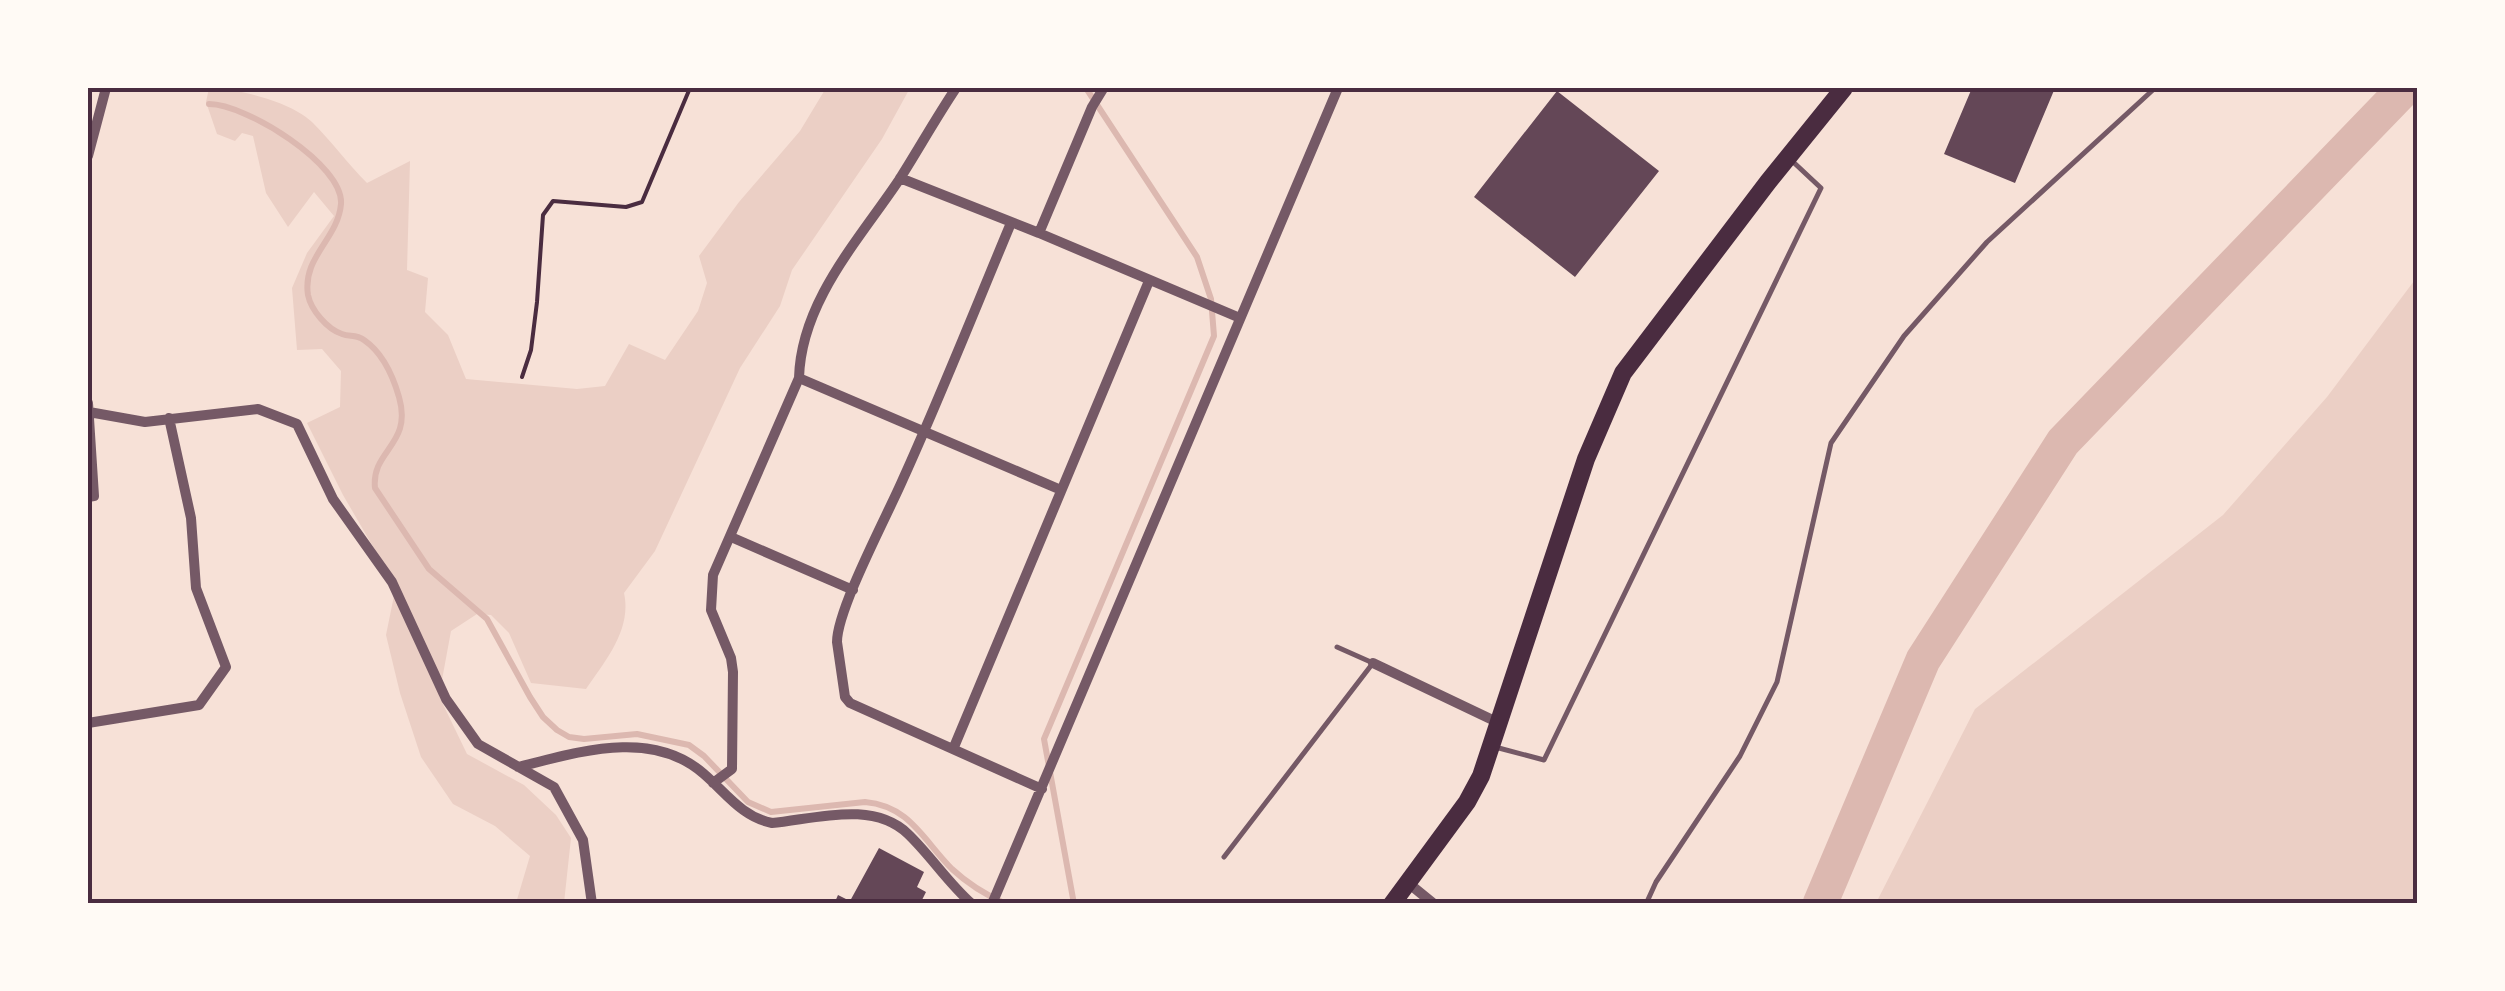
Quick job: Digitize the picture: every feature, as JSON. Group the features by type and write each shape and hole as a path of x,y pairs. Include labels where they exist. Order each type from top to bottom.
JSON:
{"highway":[{"path":"1392,904 1467,802 1492,746 1586,460 1623,373 1844,88"}],"street":[{"path":"88,156 106,88"},
{"path":"720,778 732,769 733,672 710,610 713,575 799,378 800,351 812,317 833,276 956,88"},
{"path":"992,904 1338,88"},
{"path":"1039,233 1101,92"},
{"path":"900,178 1240,318"},
{"path":"1010,223 924,434 836,633 845,697 850,703 1044,785"},
{"path":"954,747 1149,281"},
{"path":"799,378 1061,490"},
{"path":"88,497 94,496 88,408 145,422 258,409 297,424 333,498 392,582 446,698 478,744 554,788 583,840 592,904"},
{"path":"88,723 198,706 226,667 196,588 191,518 169,418"},
{"path":"730,537 853,590"},
{"path":"1372,663 1500,724"},
{"path":"518,768 568,755 635,746 669,752 720,778 744,812 757,820 772,823 864,814 891,822 906,831 942,876 972,904"},
{"path":"1408,882 1434,904"}],"lane":[{"path":"1646,904 1656,882 1740,756 1778,682 1831,443 1904,336 1987,242 2155,88"},
{"path":"1492,746 1544,760 1821,188 1787,158"},
{"path":"1224,857 1372,663 1338,646"}],"path":[{"path":"522,377 531,350 547,206 553,201 626,207 642,202 690,88"}],"shaded area":[{"path":"209,88 264,98 304,115 367,183 410,161 407,270 428,278 425,312 448,335 466,379 577,389 605,386 629,344 665,360 698,311 707,283 699,256 800,131 826,88 910,88 882,139 792,270 780,306 740,368 655,551 624,593 621,632 586,689 531,683 509,633 491,615 477,614 451,631 439,696 467,754 524,785 556,815 571,838 564,903 516,903 530,856 495,826 453,804 421,757 386,635 396,586 307,423 340,407 341,371 322,349 297,350 292,288 307,253 334,216 314,192 288,227 266,193 253,136 242,133 235,141 217,134 206,102"},
{"path":"2417,277 2417,903 1876,903 1975,709 2223,515 2327,397"}],"building":[{"path":"1972,88 2055,88 2015,183 1944,154"},
{"path":"1557,91 1659,171 1575,277 1474,197"},
{"path":"879,848 924,872 917,887 926,892 922,900 928,904 834,904 838,895 850,901"}],"waterway":[{"path":"1074,904 1044,739 1214,336 1211,299 1197,257 1086,88"},
{"path":"1820,904 1923,660 2063,442 2405,88"},
{"path":"209,104 246,114 290,139 327,172 338,189 338,216 310,270 308,295 316,313 331,328 361,338 377,351 397,389 401,426 379,464 375,488 429,569 487,619 543,717 569,737 637,734 689,745 748,802 771,812 865,802 894,810 958,874 1006,904"}]}
